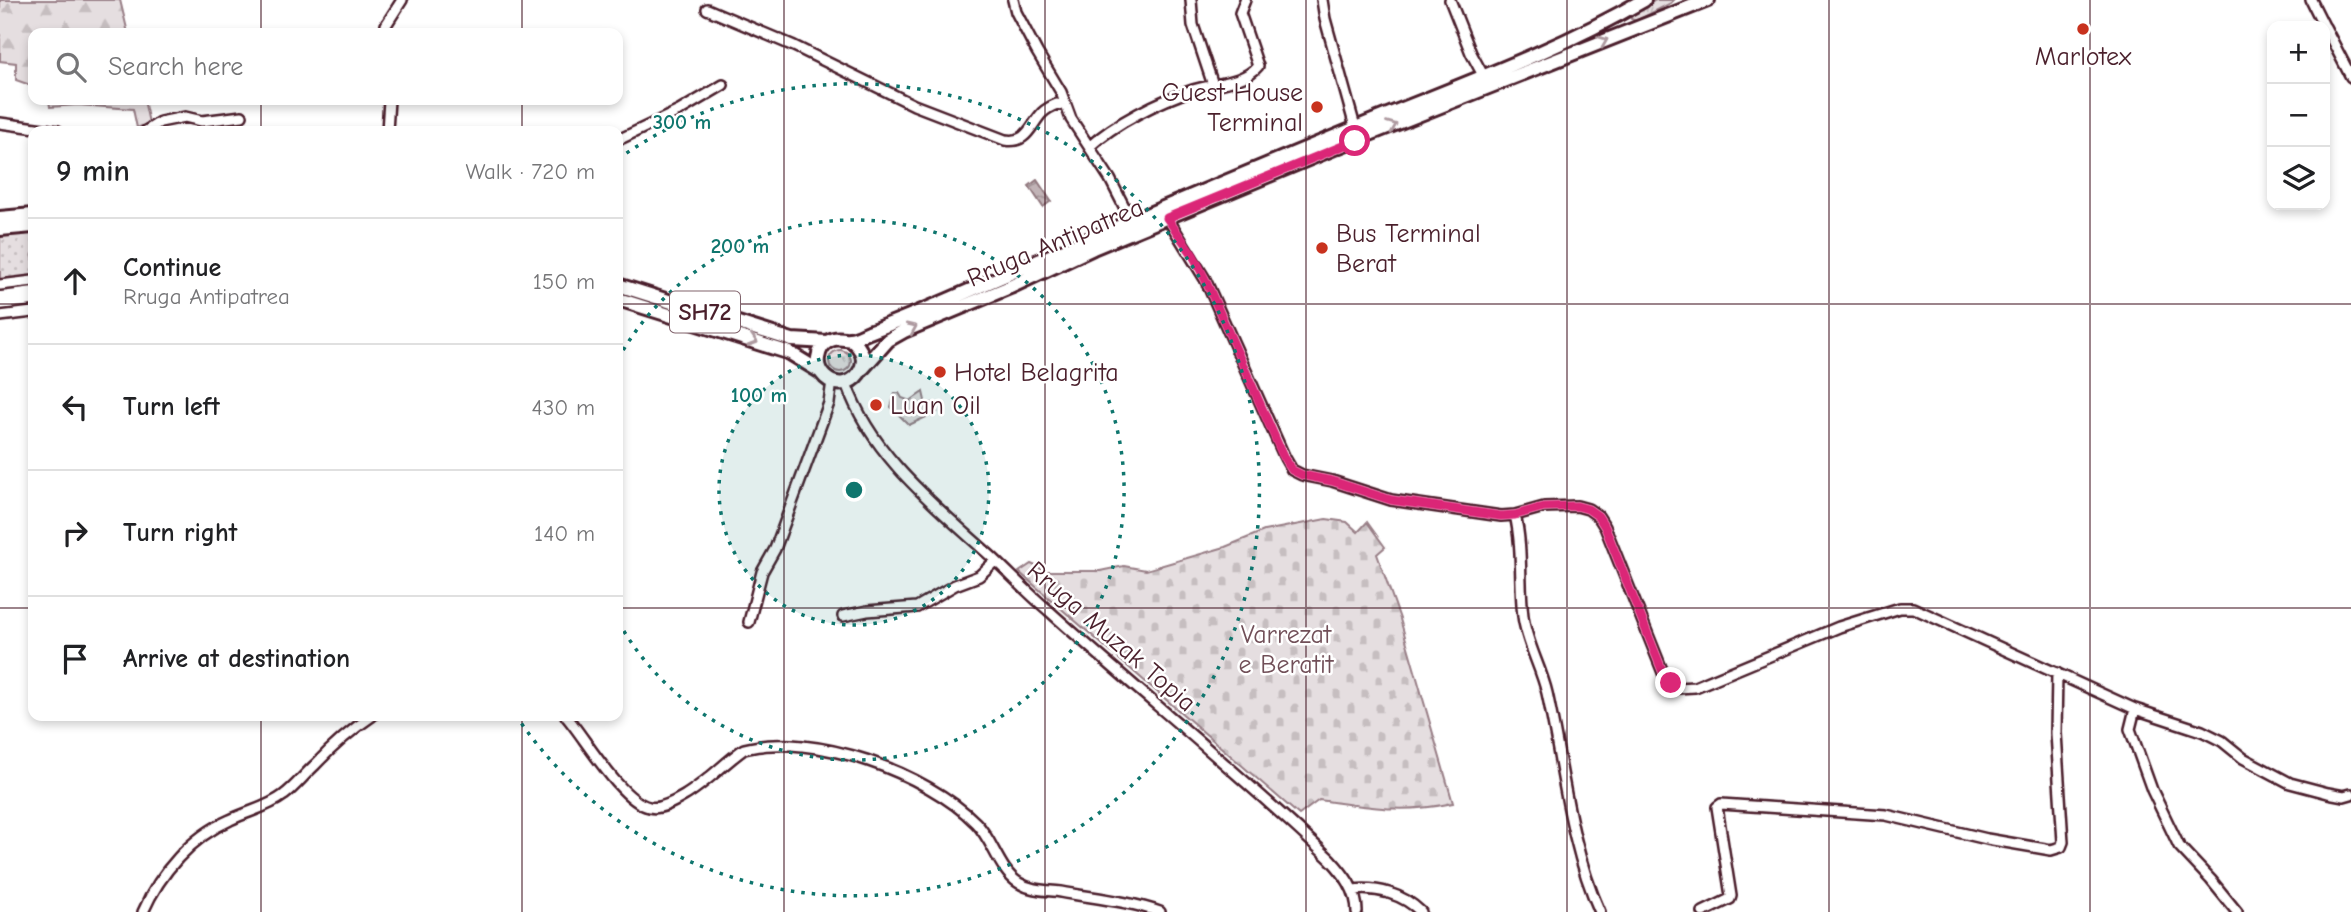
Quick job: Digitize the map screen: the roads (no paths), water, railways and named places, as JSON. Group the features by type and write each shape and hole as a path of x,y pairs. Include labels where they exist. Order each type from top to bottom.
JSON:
{"main road":[{"name":"Rruga Antipatrea","path":"1357,134 1484,76 1534,63 1644,0"},
{"name":"Rruga Antipatrea","path":"623,287 792,340 827,342 835,338 849,339 1093,248 1165,213 1258,174 1534,63 1703,1"},
{"name":"Rruga Antipatrea","path":"846,383 855,379 888,340 904,331 1131,220 1165,213"},
{"path":"0,218 28,215"},
{"path":"0,229 28,226"},
{"name":"SH72","path":"623,301 790,353 832,381"},
{"path":"849,339 862,353 860,371"},
{"path":"821,372 818,358 827,342"},
{"path":"832,381 846,383"}],"street":[{"path":"386,28 402,0"},
{"path":"1013,0 1016,12 1061,92 1065,106 1110,179 1131,220"},
{"path":"1191,0 1193,25 1213,85"},
{"path":"1089,146 1117,127 1170,99 1242,77 1258,66 1240,13 1245,0"},
{"path":"1322,0 1357,134"},
{"path":"1450,0 1471,53 1484,76"},
{"path":"2311,0 2321,21"},
{"path":"706,9 794,46 914,105 1005,140 1013,142 1021,139 1027,135 1042,113 1057,104 1065,106"},
{"path":"2330,38 2351,77"},
{"path":"623,138 723,86"},
{"path":"387,126 389,105"},
{"path":"154,126 160,122 185,117 202,121 242,116"},
{"path":"0,123 28,127"},
{"path":"1165,213 1193,255 1205,279 1284,458 1292,470 1391,500 1501,516 1560,505 1588,509 1598,516 1605,527 1664,675 1677,688 1695,687 1839,627 1900,608 1913,608 2135,709 2222,741 2243,758 2290,783 2344,796 2351,794"},
{"path":"0,285 28,282"},
{"path":"0,316 28,313"},
{"path":"749,622 762,572 775,549 829,403 832,381"},
{"name":"Rruga Muzak Topia","path":"846,383 872,436 916,489 1046,609 1296,826 1345,875 1357,903 1357,912"},
{"path":"1515,515 1521,540 1524,621 1546,688 1576,836 1600,912"},
{"path":"843,616 917,607 955,585 979,576 995,561"},
{"path":"1703,912 1730,899 1731,896 1717,807 1721,804 1886,816 1987,839 2051,850 2061,847 2063,842 2056,733 2057,673"},
{"path":"2135,709 2130,729 2152,790 2179,846 2238,912"},
{"path":"142,912 149,896 180,856 202,835 220,824 262,808 283,796 354,727 364,721"},
{"path":"570,721 615,780 629,795 645,806 660,807 682,798 744,750 755,747 817,749 844,753 905,777 956,805 978,825 1004,868 1018,882 1034,889 1137,904 1160,912"},
{"path":"1353,891 1387,891 1421,912"}],"water":[{"path":"1037,180 1051,201 1043,207 1029,186"}],"place":[{"name":"Marlotex","path":"2083,29"},
{"name":"Guest House Terminal","path":"1317,107"},
{"name":"Bus Terminal Berat","path":"1322,248"},
{"name":"Hotel Belagrita","path":"940,372"},
{"name":"Luan Oil","path":"876,405"}],"park label":[{"name":"Varrezat e Beratit","path":"1286,649"}]}
